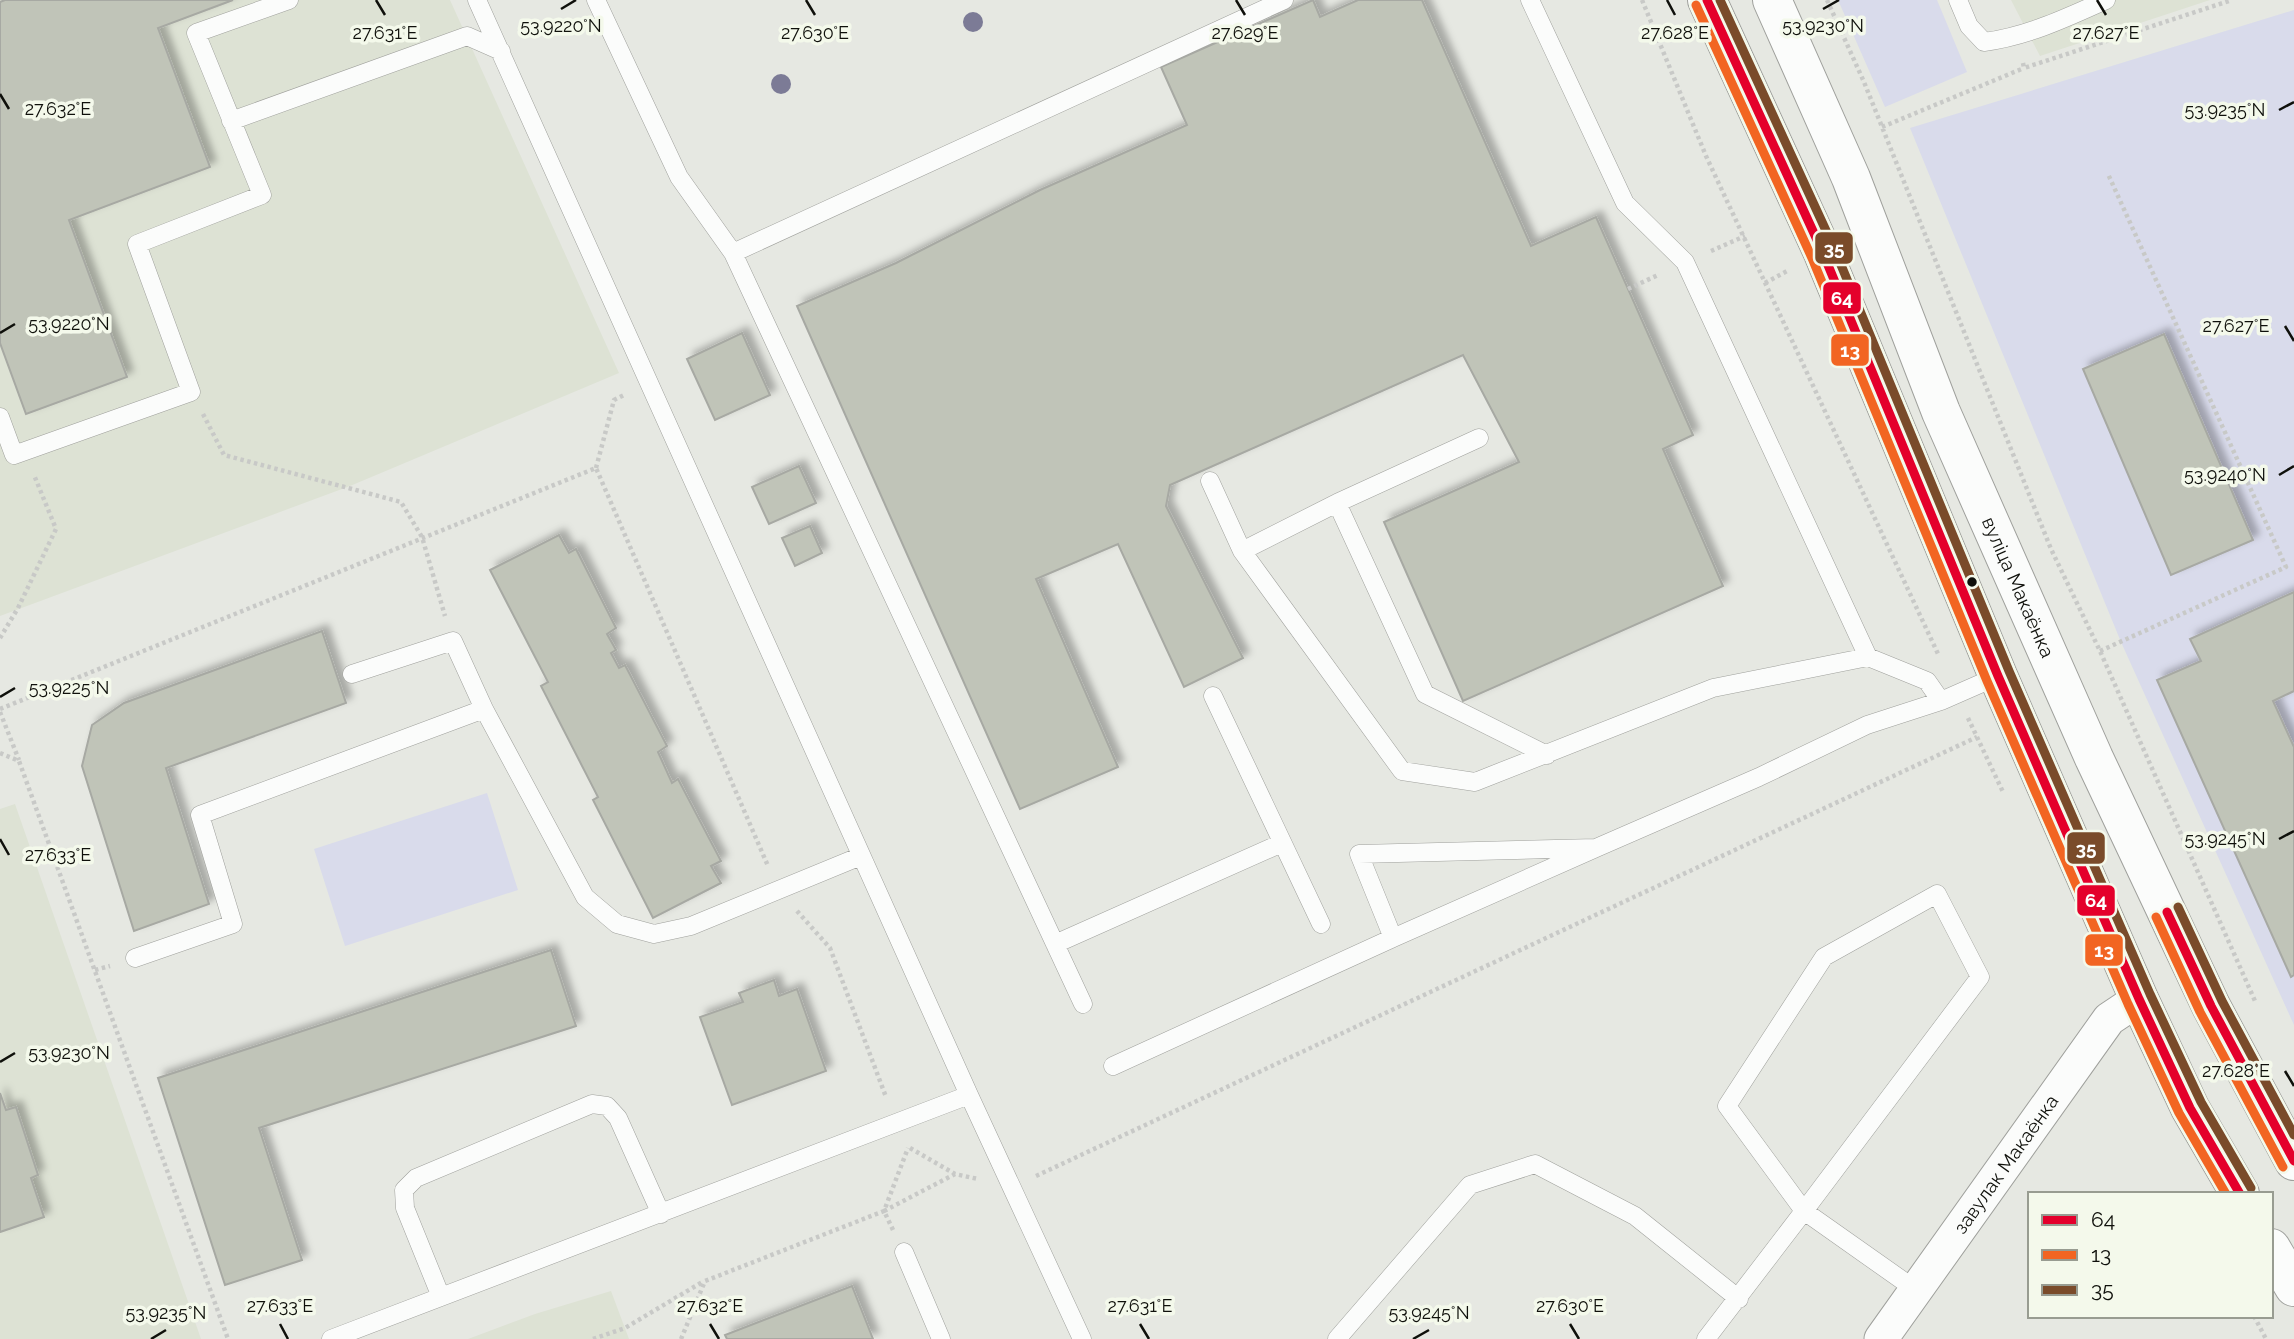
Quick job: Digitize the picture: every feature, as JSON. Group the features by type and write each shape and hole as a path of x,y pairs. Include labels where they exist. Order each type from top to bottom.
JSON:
{"street":[{"path":"1707,0 1823,253 1998,676 2139,999 2190,1108 2239,1192"},
{"name":"вуліца Макаёнка","path":"1772,0 1851,178 1941,412 2089,745 2211,1006 2294,1161"},
{"name":"завулак Макаёнка","path":"1881,1339 2109,1019 2139,999"},
{"path":"2273,1251 2294,1287"}],"lane":[{"path":"0,417 13,455 191,392 136,244 262,194 196,33 289,0"},
{"path":"477,0 968,1095 1082,1339"},
{"path":"596,0 679,177 733,253 1083,1004"},
{"path":"733,253 1283,0"},
{"path":"1530,0 1625,203 1685,262 1868,657"},
{"path":"1958,0 1969,26 1984,42 2014,38 2106,0"},
{"path":"231,121 467,36 501,51"},
{"path":"1242,551 1479,438"},
{"path":"1210,481 1242,551 1402,771 1475,782 1713,688 1868,657 1927,681 1948,697"},
{"path":"1338,503 1425,694 1547,755"},
{"path":"352,674 453,641 484,709 585,897 617,925 654,934 691,926 861,856"},
{"path":"1113,1066 1393,938 1759,777 1867,725 1948,697 1998,676"},
{"path":"1213,696 1321,924"},
{"path":"135,958 233,924 200,815 484,709"},
{"path":"1055,944 1282,843"},
{"path":"1393,938 1359,854 1596,848"},
{"path":"1706,1339 1739,1299 1804,1211 1980,977 1937,894 1824,957 1727,1106 1804,1211 1916,1290"},
{"path":"331,1339 896,1125 968,1095"},
{"path":"441,1297 405,1208 404,1190 416,1178 592,1104 607,1106 618,1118 661,1214"},
{"path":"1337,1339 1470,1185 1535,1164 1635,1216 1739,1299"},
{"path":"904,1252 941,1339"}],"path":[{"path":"1642,0 1706,156 1948,697 1977,737 2006,798"},
{"path":"1827,0 1882,127 2051,550 2100,651 2260,1011"},
{"path":"1882,127 2024,68"},
{"path":"2100,651 2286,567 2108,174"},
{"path":"596,468 614,400 649,383"},
{"path":"191,392 224,455 401,502 422,537 453,641"},
{"path":"0,638 19,608 56,529 24,452"},
{"path":"0,712 228,1339"},
{"path":"778,890 830,948 896,1125 908,1147 955,1174 1011,1187 1977,737"},
{"path":"0,753 19,761"},
{"path":"904,1252 884,1212 908,1147"},
{"path":"593,1339 625,1328 705,1281 884,1212 955,1174"},
{"path":"681,1339 705,1281"},
{"path":"2255,1318 2266,1339"}],"shaded area":[{"path":"0,0 450,0 619,373 350,486 0,616"},
{"path":"1838,0 1937,0 1967,72 1885,107"},
{"path":"2011,0 2210,0 2040,56"},
{"path":"2294,10 2294,1025 2121,642 1910,128"},
{"path":"487,793 518,890 345,946 314,849"},
{"path":"15,804 201,1339 0,1339 0,809"},
{"path":"611,1291 629,1339 468,1339 535,1314"}],"building":[{"path":"233,0 158,28 210,167 69,220 127,377 26,414 0,343 0,2"},
{"path":"1313,0 1320,17 1358,0 1422,0 1531,246 1596,217 1693,435 1663,449 1723,586 1463,701 1384,522 1519,462 1463,355 1170,485 1166,506 1243,658 1184,687 1118,544 1036,579 1118,767 1020,809 797,306 896,263 1040,190 1187,125 1161,67"},
{"path":"742,333 770,395 715,420 687,359"},
{"path":"2164,334 2253,540 2171,575 2083,369"},
{"path":"799,466 816,503 769,524 752,487"},
{"path":"810,526 822,553 795,566 782,538"},
{"path":"559,535 569,553 576,549 616,628 607,634 616,650 611,653 619,668 625,665 667,746 658,752 672,783 678,779 721,861 711,866 721,883 653,918 593,800 598,797 541,686 548,682 490,570"},
{"path":"2294,592 2294,691 2273,701 2294,747 2294,975 2291,977 2157,680 2201,661 2190,639"},
{"path":"322,631 346,703 166,768 209,904 134,931 82,766 92,725 124,703"},
{"path":"551,950 576,1026 259,1128 302,1260 225,1285 158,1078"},
{"path":"774,980 779,996 797,989 826,1071 732,1105 700,1017 743,1002 739,993"},
{"path":"0,1093 6,1110 16,1107 38,1175 31,1178 44,1217 0,1232"},
{"path":"852,1286 873,1339 727,1339 725,1335"}],"transit line":[{"name":"64","path":"1707,0 1823,253 1998,676 2139,999 2190,1108 2239,1192"},
{"name":"35","path":"1720,0 1834,248 2009,671 2150,994 2201,1102 2251,1188"},
{"name":"13","path":"1696,5 1812,258 1987,681 2128,1004 2179,1113 2225,1192"},
{"name":"35","path":"2178,907 2222,1001 2294,1135"},
{"name":"64","path":"2167,912 2211,1006 2294,1161"},
{"name":"13","path":"2156,917 2200,1012 2283,1167"}]}
